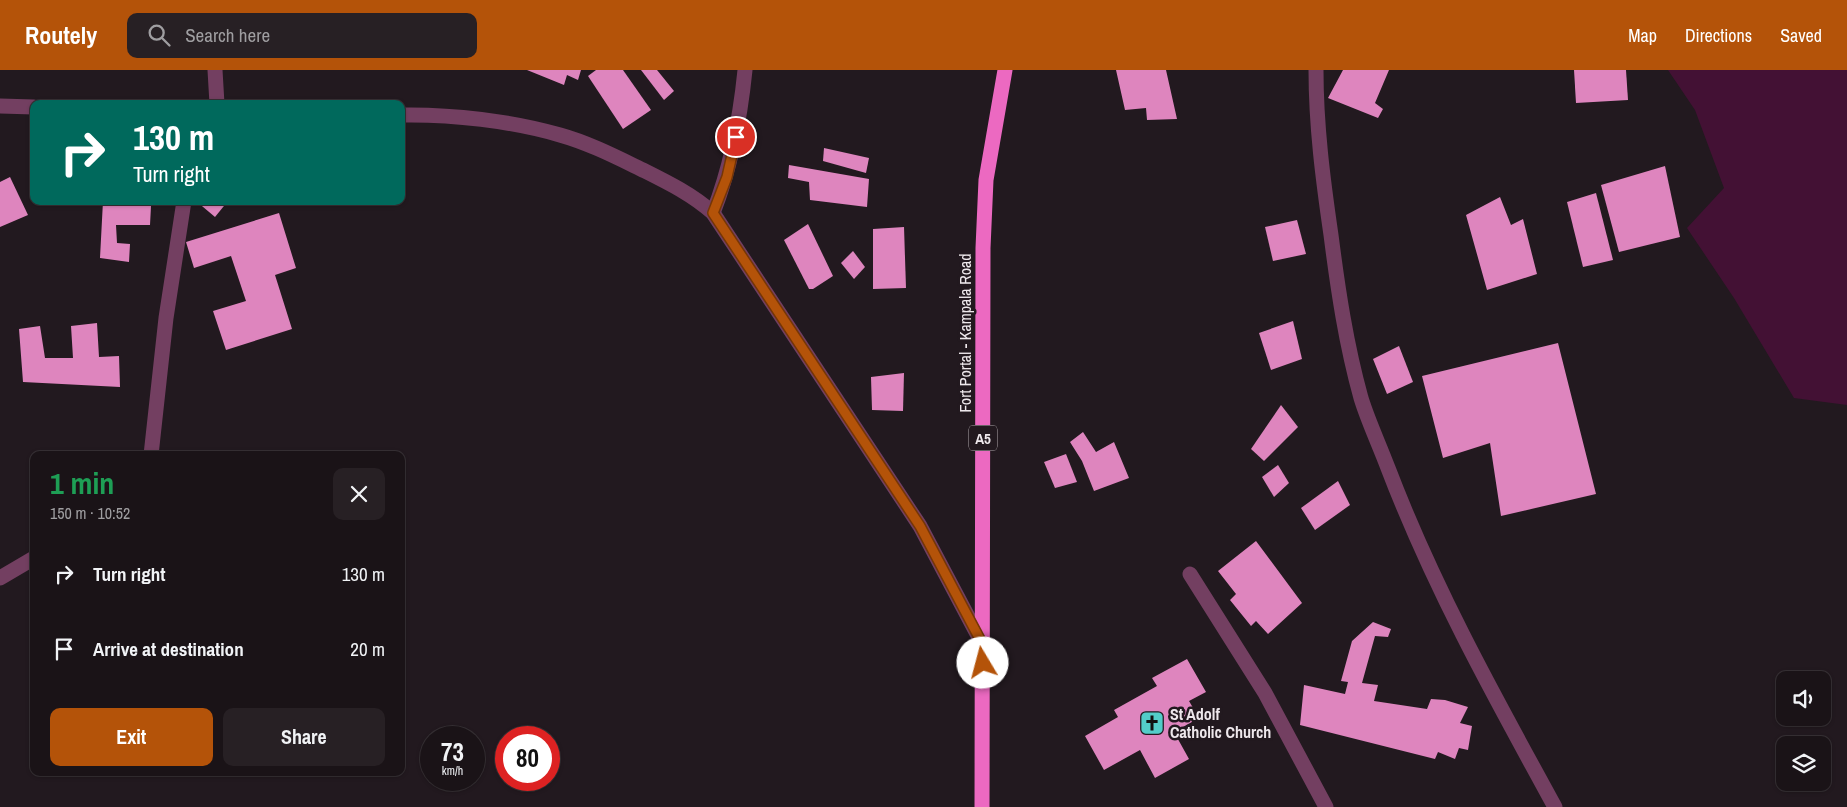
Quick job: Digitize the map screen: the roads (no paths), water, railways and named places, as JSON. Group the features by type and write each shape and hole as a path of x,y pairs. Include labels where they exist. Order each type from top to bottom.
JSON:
{"highway":[{"name":"Fort Portal - Kampala Road","path":"982,807 983,248 986,180 1005,70"}],"street":[{"path":"215,70 216,100"},
{"path":"713,213 727,177 736,137 745,70"},
{"path":"1316,70 1317,127 1342,317 1362,398 1402,504 1436,580 1477,665 1555,807"},
{"path":"0,106 30,107"},
{"path":"405,115 421,114 508,124 561,135 598,149 666,181 701,202 713,213 920,526 983,645"},
{"path":"151,451 166,318 183,205"},
{"path":"0,578 30,560"},
{"path":"1190,574 1265,693 1326,807"}],"place":[{"name":"St Adolf Catholic Church","path":"1152,723"}]}
